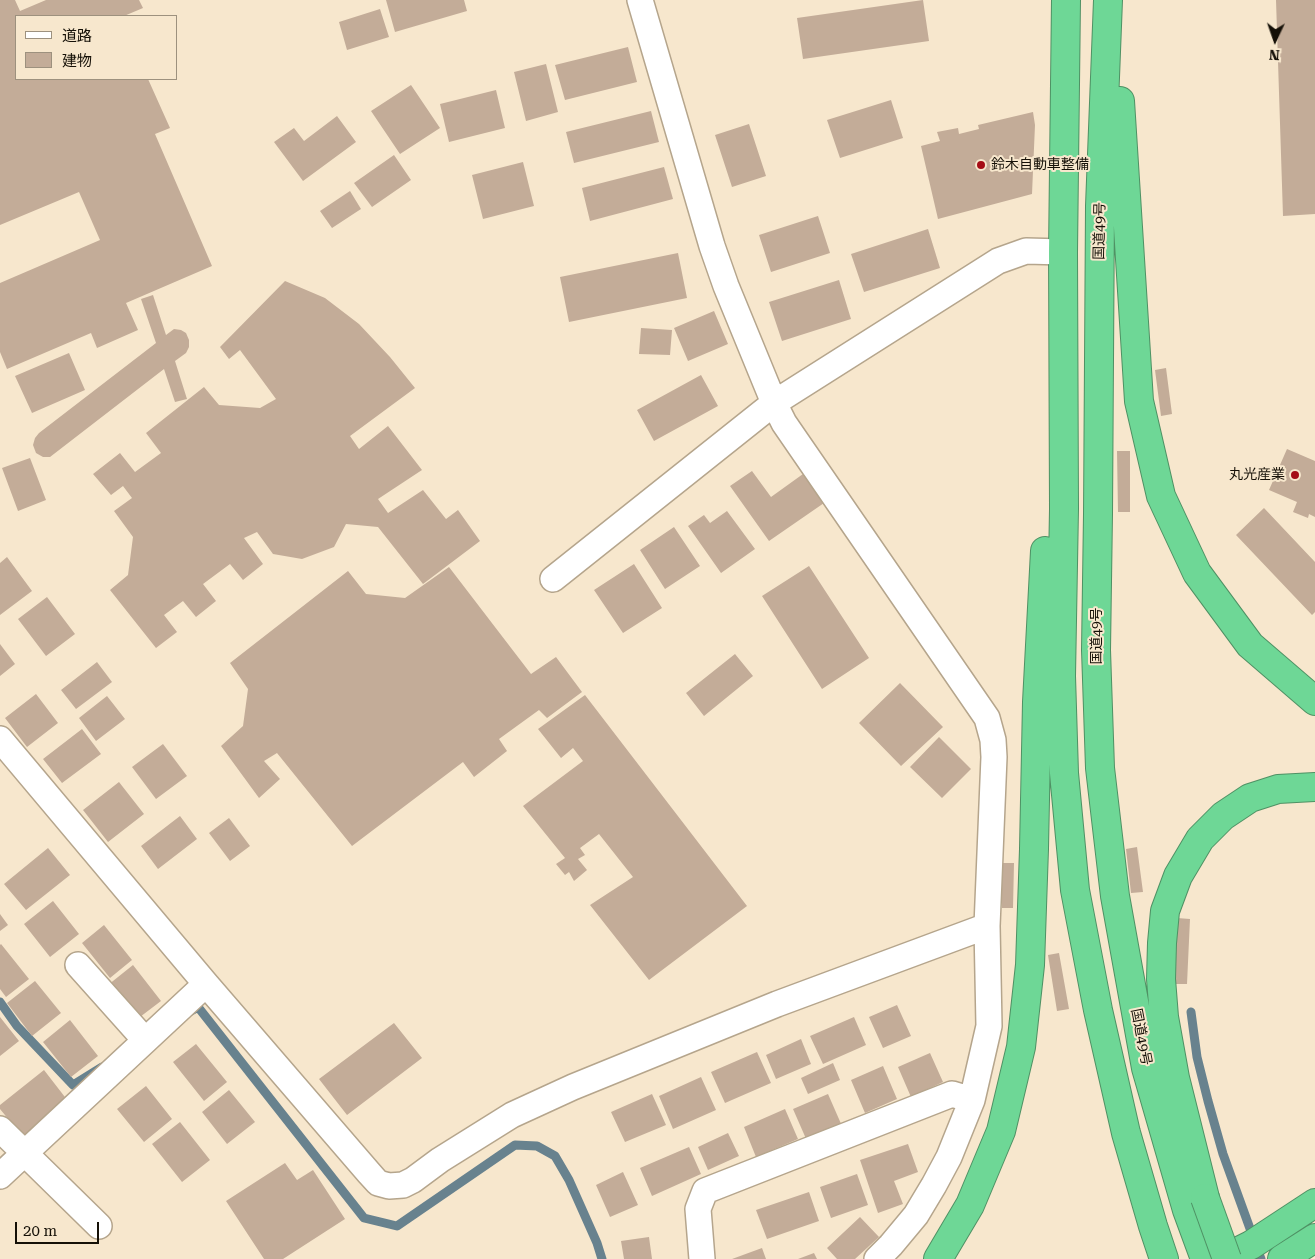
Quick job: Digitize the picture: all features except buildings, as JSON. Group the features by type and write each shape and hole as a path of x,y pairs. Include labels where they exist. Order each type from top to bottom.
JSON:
{"highway":[{"path":"1066,0 1063,252 1064,509 1061,676 1065,782 1075,890 1098,1010 1126,1133 1164,1259"},
{"name":"国道49号","path":"1108,0 1100,206 1096,650 1100,768 1115,896 1146,1068 1196,1204 1205,1259"},
{"path":"1114,0 1139,401 1161,496 1197,573 1250,645 1315,701"},
{"path":"938,1259 970,1205 1001,1131 1021,1047 1030,965 1036,702 1063,252"},
{"path":"1227,1259 1196,1204 1164,1018 1161,979 1165,911 1178,876 1200,839 1224,816 1250,798 1278,789 1315,786"},
{"path":"1223,1259 1251,1245 1315,1202"},
{"path":"1282,1259 1315,1238"}],"street":[{"path":"640,0 712,246 726,286 774,403 784,423 987,718 993,740 994,757 987,926 988,1026 972,1100 949,1157 934,1186 916,1215 892,1245 877,1259"},
{"path":"553,578 774,403 998,261 1026,251 1063,252"},
{"path":"0,740 206,984 378,1183 390,1186 403,1185 413,1180 440,1160 512,1115 573,1087 777,1004 987,926"},
{"path":"78,965 145,1040"},
{"path":"0,1176 206,984"},
{"path":"702,1259 698,1209 705,1191 952,1094 972,1100"},
{"path":"0,1129 99,1226"}],"waterway":[{"path":"0,1002 17,1026 73,1085 102,1067"},
{"path":"189,1012 198,1007 364,1218 397,1226 515,1145 537,1146 555,1156 569,1180 597,1243 602,1259"},
{"path":"1191,1012 1197,1057 1223,1154 1261,1259"}],"place":[{"name":"鈴木自動車整備","path":"981,165"},
{"name":"丸光産業","path":"1295,475"}]}
